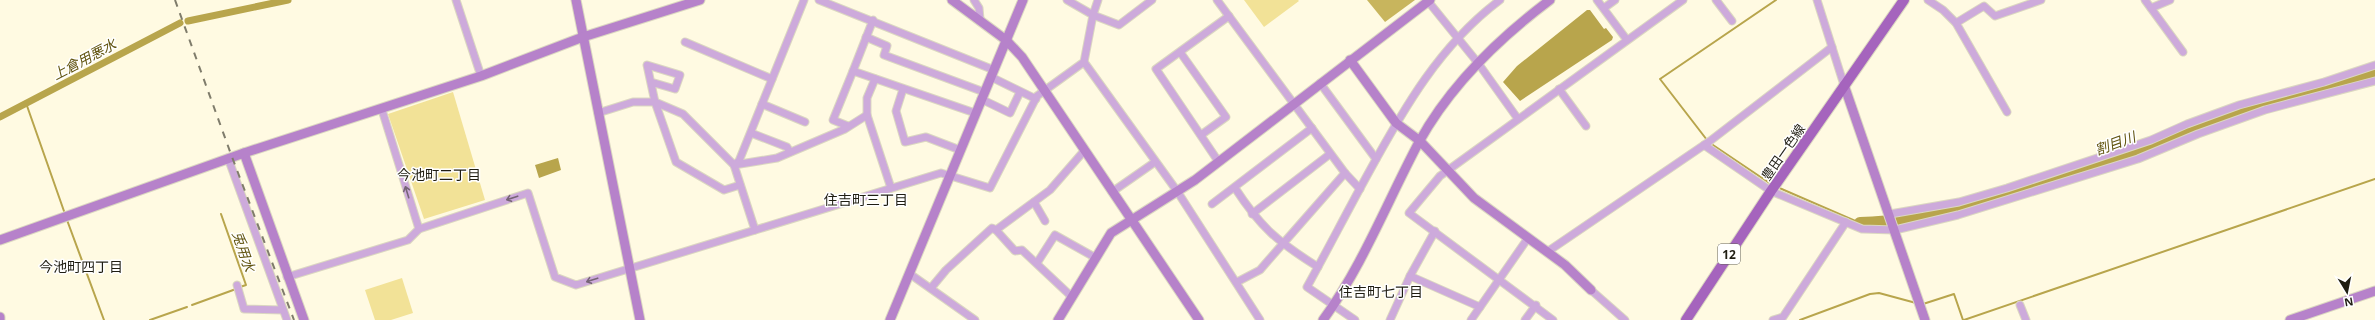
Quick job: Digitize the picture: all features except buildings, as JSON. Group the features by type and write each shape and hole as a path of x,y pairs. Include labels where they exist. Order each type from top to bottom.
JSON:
{"main road":[{"name":"豊田一色線","path":"1686,320 1774,187 1904,0"}],"street":[{"path":"456,0 482,76"},
{"path":"576,0 640,320"},
{"path":"0,240 228,158 382,110 482,76 583,36 700,0"},
{"path":"734,165 739,161 751,133 804,0"},
{"path":"819,0 872,20 992,73 1020,92 1036,99"},
{"path":"952,0 980,19 1006,40 1022,57 1199,320"},
{"path":"974,0 979,8 980,19"},
{"path":"890,320 1023,0"},
{"path":"1067,0 1093,15 1119,25 1152,0"},
{"path":"288,277 408,240 419,229 528,193 555,277 576,285 941,173 990,188 1036,99 1043,90 1084,62 1093,15 1098,0"},
{"path":"1217,0 1295,103 1330,154 1360,189"},
{"path":"1058,320 1111,233 1194,180 1428,0 1456,38 1478,62 1518,119"},
{"path":"1355,320 1307,287 1396,123 1430,71 1456,38 1500,0"},
{"path":"1322,320 1334,305 1371,242 1420,141 1458,83 1506,34 1550,0"},
{"path":"1597,0 1627,40"},
{"path":"1604,8 1615,0"},
{"path":"1553,320 1536,305 1409,213 1440,176 1448,169 1683,0"},
{"path":"1716,0 1732,21"},
{"path":"1817,0 1844,85 1925,320"},
{"path":"1928,0 1943,10 1956,23 2007,112"},
{"path":"1956,23 1984,6 1996,16 2041,0"},
{"path":"2145,0 2183,52"},
{"path":"2151,8 2170,0"},
{"path":"1218,161 1156,69 1230,16"},
{"path":"848,126 833,120 872,20"},
{"path":"866,37 887,46 884,55 983,96 1010,113 1020,92"},
{"path":"684,42 772,79"},
{"path":"1546,252 1707,143 1832,47"},
{"path":"1180,52 1226,117 1201,136"},
{"path":"1350,60 1396,123 1420,141 1474,198 1546,252 1626,320"},
{"path":"1084,62 1177,191 1237,282 1260,320"},
{"path":"651,82 675,89 680,75 647,65 655,102 676,162 724,190 740,185"},
{"path":"1890,217 1959,202 2008,188 2150,140 2239,105 2324,82 2375,65"},
{"path":"853,71 975,113"},
{"path":"874,79 867,98 867,115 891,188"},
{"path":"1707,143 1774,187 1846,222 1862,229 1894,230 1958,216 2138,159 2198,134 2265,110 2375,81"},
{"path":"1320,83 1376,159"},
{"path":"903,88 896,110 905,142 926,137 960,150"},
{"path":"1559,89 1586,126"},
{"path":"598,113 633,102 655,102 683,114 734,165 755,230"},
{"path":"762,104 804,122"},
{"path":"382,110 419,229"},
{"path":"734,165 777,158 848,126 867,115"},
{"path":"1212,204 1312,128"},
{"path":"751,133 787,147 790,152"},
{"path":"996,230 1050,190 1084,151"},
{"path":"244,153 304,320"},
{"path":"1252,214 1330,154"},
{"path":"228,158 287,320"},
{"path":"1112,192 1155,162"},
{"path":"1237,282 1260,270 1345,173"},
{"path":"1235,188 1252,214 1282,245 1318,267"},
{"path":"1034,202 1045,221"},
{"path":"1773,320 1782,317 1846,222"},
{"path":"931,288 946,270 992,228 996,230 1015,251 1022,250 1072,297"},
{"path":"1393,319 1410,276 1435,231"},
{"path":"1036,263 1055,235 1096,258"},
{"path":"1471,320 1528,238"},
{"path":"910,274 975,320"},
{"path":"1410,276 1480,307"},
{"path":"237,285 244,308 284,310"},
{"path":"2290,320 2375,292"},
{"path":"1525,320 1536,305"},
{"path":"2020,306 2026,320"}],"shaded area":[{"path":"1244,0 1298,0 1299,1 1264,27"},
{"path":"1367,0 1415,0 1385,22"},
{"path":"1587,10 1590,10 1604,29 1606,28 1613,37 1612,40 1520,101 1503,82 1517,66"},
{"path":"453,92 485,200 424,219 388,114"},
{"path":"558,158 561,170 539,178 535,165"},
{"path":"402,278 413,313 391,320 375,320 365,290"}],"waterway":[{"name":"上倉用悪水","path":"188,21 288,0"},
{"path":"1707,140 1660,79 1776,0"},
{"name":"上倉用悪水","path":"0,117 180,23"},
{"name":"割目川","path":"1860,223 1894,221 1928,216 1995,199 2126,157 2153,147 2175,135 2264,104 2337,86 2375,72"},
{"path":"26,103 65,214"},
{"path":"1710,143 1771,184"},
{"path":"1964,320 2375,179"},
{"path":"1777,187 1860,223"},
{"name":"兎用水","path":"221,214 246,285 240,287"},
{"path":"67,220 104,320"},
{"name":"兎用水","path":"192,305 236,289"},
{"path":"1800,320 1870,294 1879,293 1916,303"},
{"path":"1923,304 1954,294 1963,320"},
{"name":"兎用水","path":"150,320 187,307"}],"railway":[{"path":"175,0 232,157 294,320"}],"district":[{"name":"今池町二丁目","path":"439,174"},
{"name":"住吉町三丁目","path":"866,199"},
{"name":"今池町四丁目","path":"81,266"},
{"name":"住吉町七丁目","path":"1381,291"}]}
